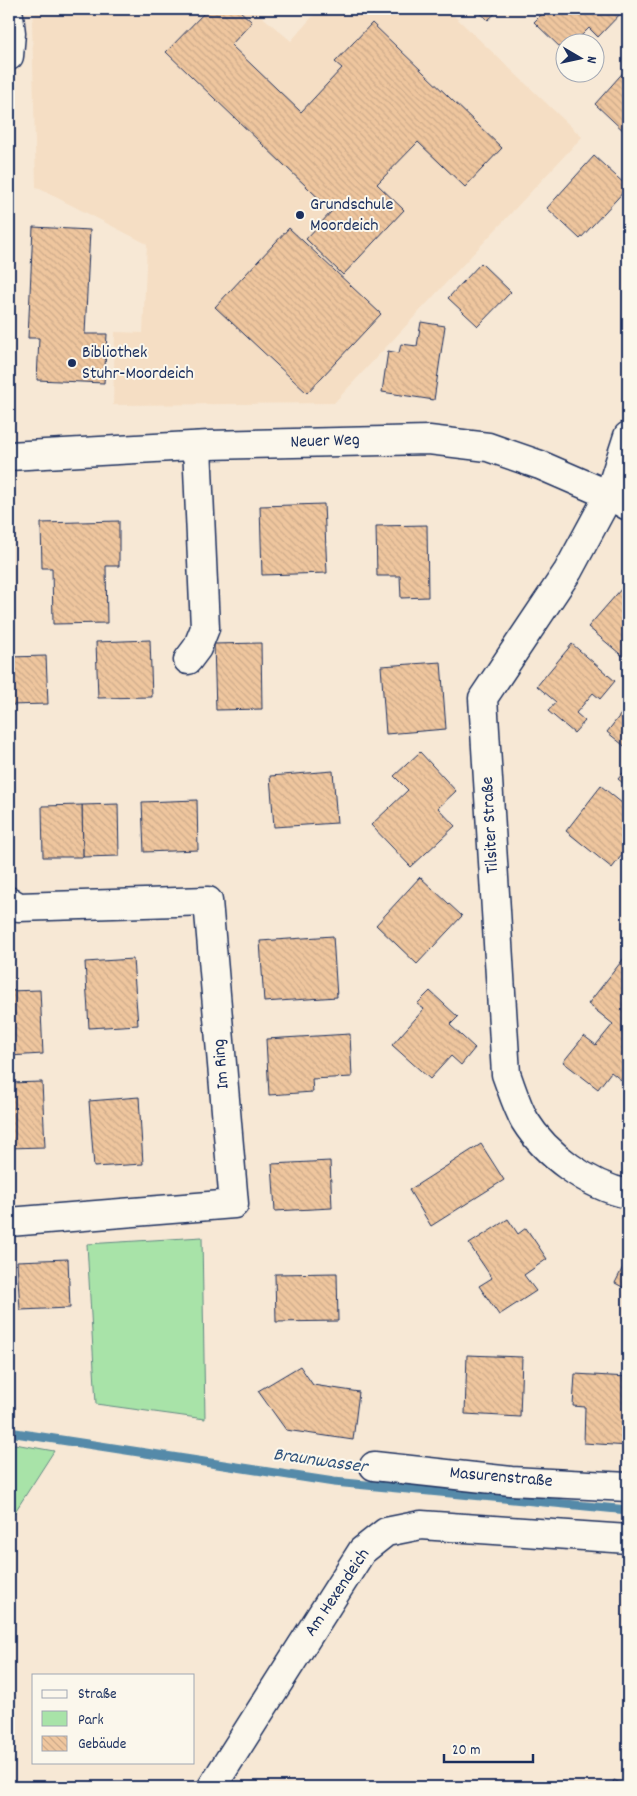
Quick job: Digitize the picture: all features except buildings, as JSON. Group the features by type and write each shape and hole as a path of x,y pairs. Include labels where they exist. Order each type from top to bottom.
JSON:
{"street":[{"path":"9,16 11,33 9,56"},
{"name":"Tilsiter Straße","path":"628,436 619,500 483,698 506,1074 525,1120 540,1140 558,1157 590,1180 628,1194"},
{"name":"Neuer Weg","path":"9,456 197,446 429,440 488,447 540,465 619,500"},
{"path":"188,660 197,648 205,628 197,446"},
{"name":"Im Ring","path":"9,900 18,907 208,901 234,1204 9,1222"},
{"name":"Masurenstraße","path":"374,1466 510,1481 628,1487"},
{"name":"Am Hexendeich","path":"212,1787 362,1551 386,1532 421,1525 628,1539"}],"shaded area":[{"name":"Grundschule Moordeich","path":"38,9 253,9 291,41 319,9 447,9 582,137 334,403 113,405 115,332 143,333 147,244 36,187 32,21"}],"green space":[{"path":"202,1237 205,1419 96,1404 87,1244"},
{"path":"9,1443 54,1451 9,1521"}],"waterway":[{"name":"Braunwasser","path":"9,1432 334,1482 628,1510"}],"place":[{"name":"Grundschule Moordeich","path":"300,215"},
{"name":"Bibliothek Stuhr-Moordeich","path":"72,363"}]}
